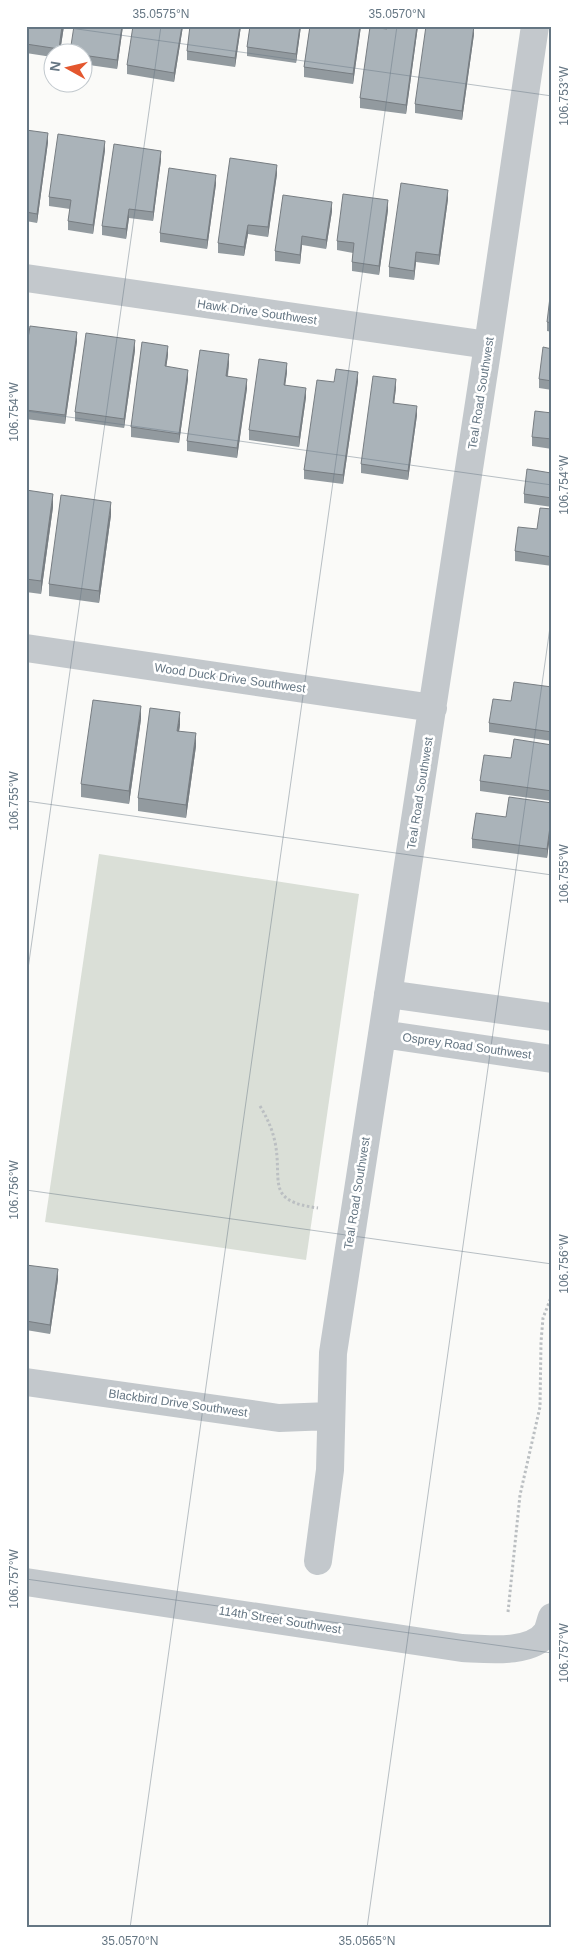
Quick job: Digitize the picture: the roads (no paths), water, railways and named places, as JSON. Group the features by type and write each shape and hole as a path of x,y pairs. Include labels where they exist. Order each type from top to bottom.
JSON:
{"street":[{"name":"Teal Road Southwest","path":"318,1561 330,1470 333,1352 433,708 535,26"},
{"name":"Hawk Drive Southwest","path":"26,278 488,345"},
{"name":"Wood Duck Drive Southwest","path":"26,648 433,708"},
{"path":"388,994 552,1017"},
{"name":"Osprey Road Southwest","path":"382,1034 552,1059"},
{"name":"Blackbird Drive Southwest","path":"26,1382 279,1418 330,1416"},
{"name":"114th Street Southwest","path":"26,1582 462,1648 508,1648 535,1643 547,1632 552,1617"}]}
